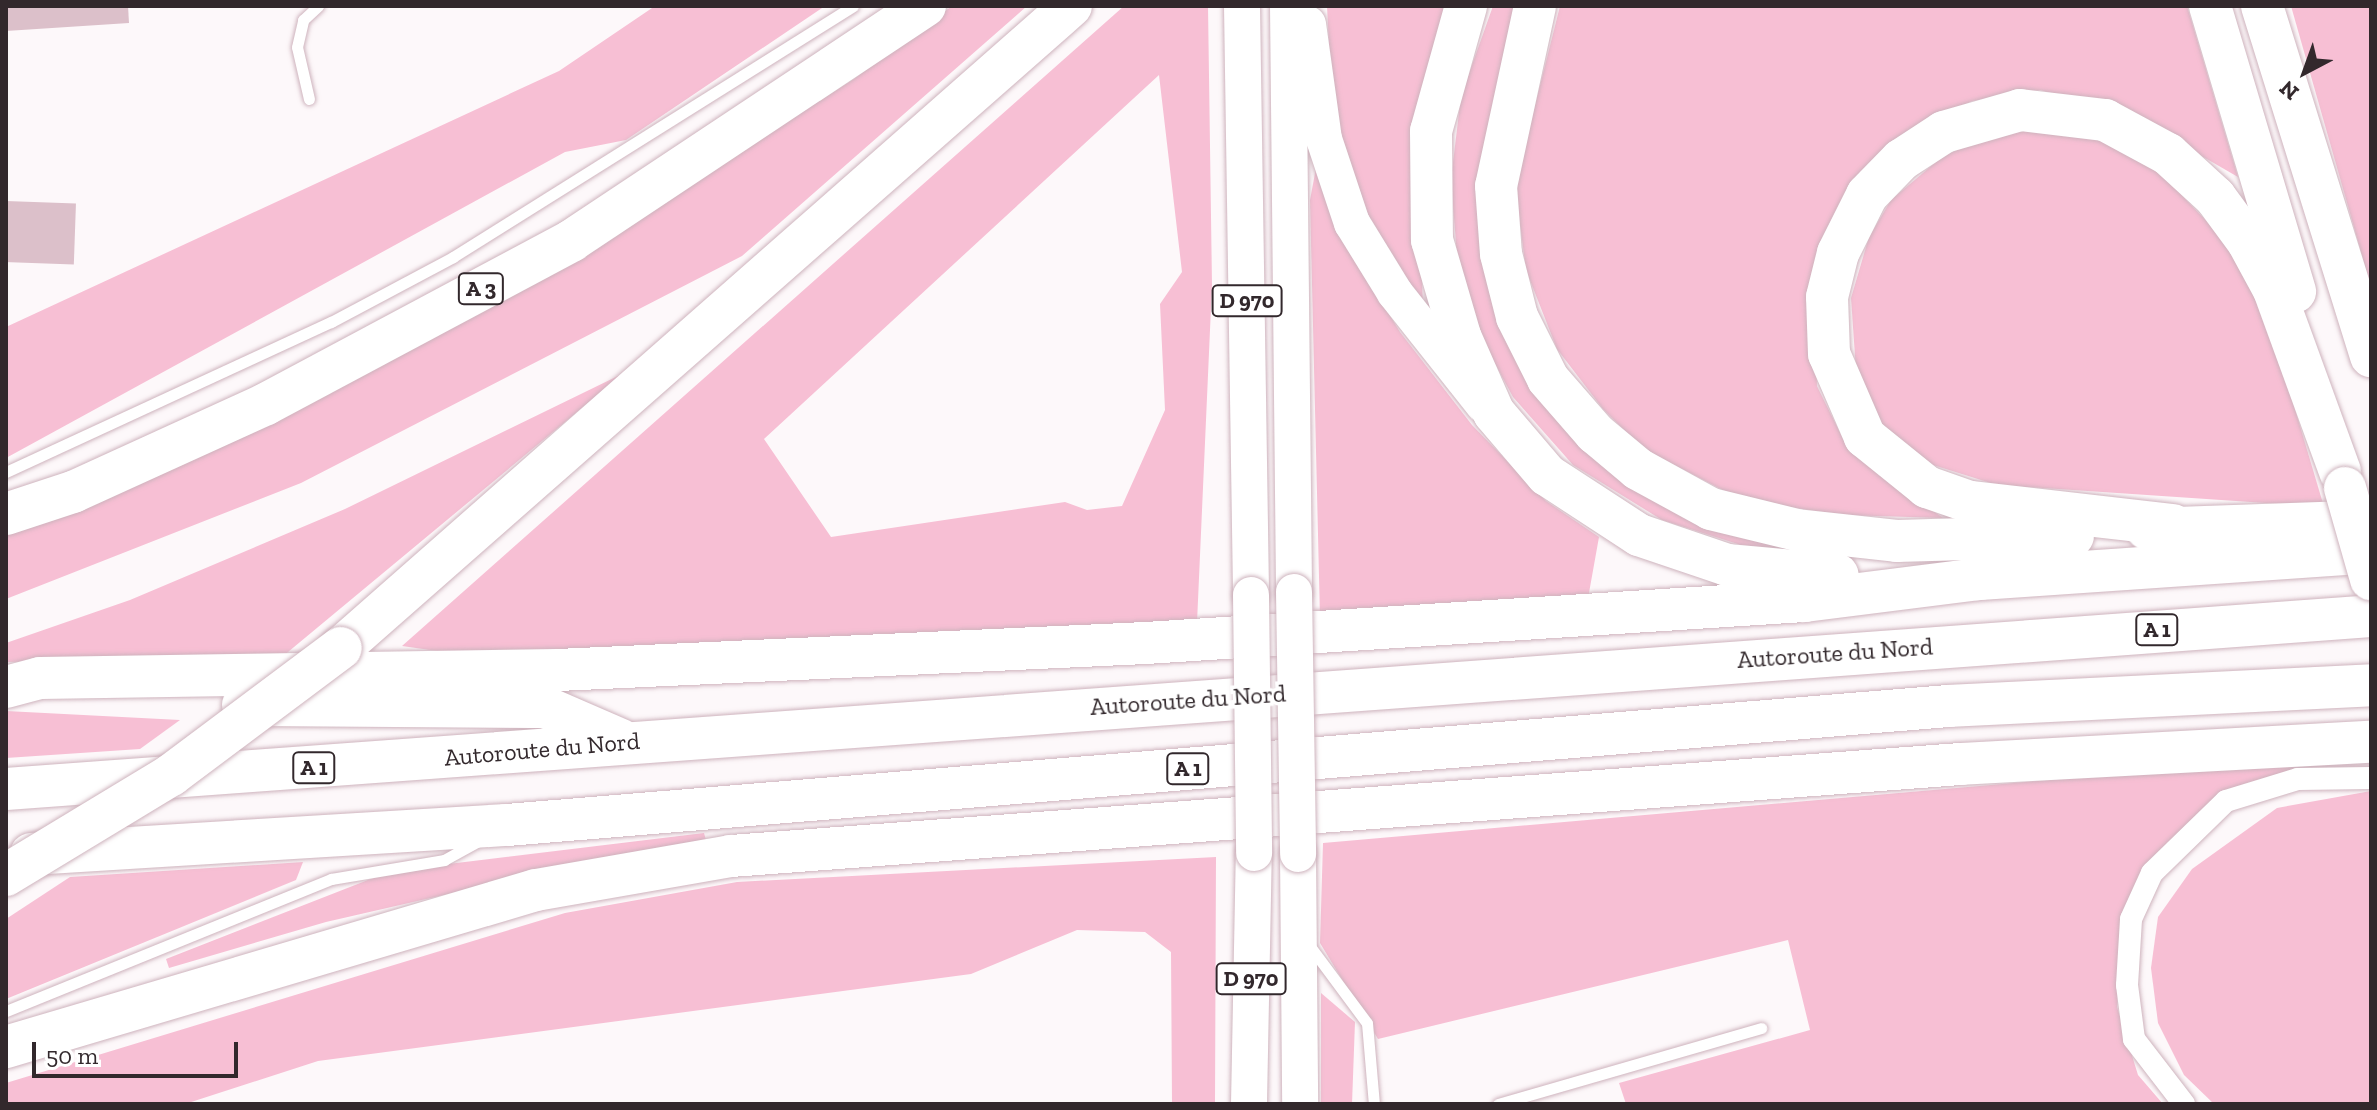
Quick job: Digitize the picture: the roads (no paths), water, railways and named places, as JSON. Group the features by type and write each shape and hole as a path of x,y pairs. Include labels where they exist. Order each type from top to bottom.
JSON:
{"highway":[{"name":"A 3","path":"6,514 73,492 266,404 571,241 925,6"},
{"path":"6,875 171,775 341,648 1071,6"},
{"path":"1466,6 1431,131 1432,240 1460,336 1494,413 1547,475 1639,535 1687,554 1780,573 1979,579"},
{"path":"1535,6 1496,186 1501,254 1517,317 1548,379 1638,469 1711,509 1797,530 1896,541 2173,525 2371,521"},
{"path":"2210,6 2371,579"},
{"path":"2262,6 2371,356"},
{"path":"2173,525 1970,502 1927,487 1865,437 1829,354 1827,297 1838,253 1867,195 1901,160 1944,132 2020,110 2105,120 2168,154 2215,197 2248,242 2274,290 2343,479"},
{"path":"6,690 40,678 558,670 1146,643 1804,601 1979,579 2371,552"},
{"name":"Autoroute du Nord","path":"6,789 622,741 2371,616"},
{"name":"A 1","path":"6,855 507,825 1932,707 2371,685"},
{"path":"6,690 30,700 545,707 622,741"},
{"path":"6,1047 536,890 716,858 1960,764 2371,742"}],"main road":[{"name":"D 970","path":"1242,6 1254,853 1249,1104"},
{"name":"D 970","path":"1288,6 1300,1104"},
{"path":"1308,6 1324,139 1352,223 1439,353 1494,413"}],"street":[{"path":"2184,1104 2134,1039 2131,919 2152,873 2226,801 2298,779 2371,778"}],"lane":[{"path":"309,99 297,47 303,20 318,6"},
{"path":"6,472 331,322 453,257 853,6"},
{"path":"6,1011 331,879 444,860 507,825"},
{"path":"1299,932 1367,1023 1374,1104"},
{"path":"1498,1104 1761,1028"}]}
